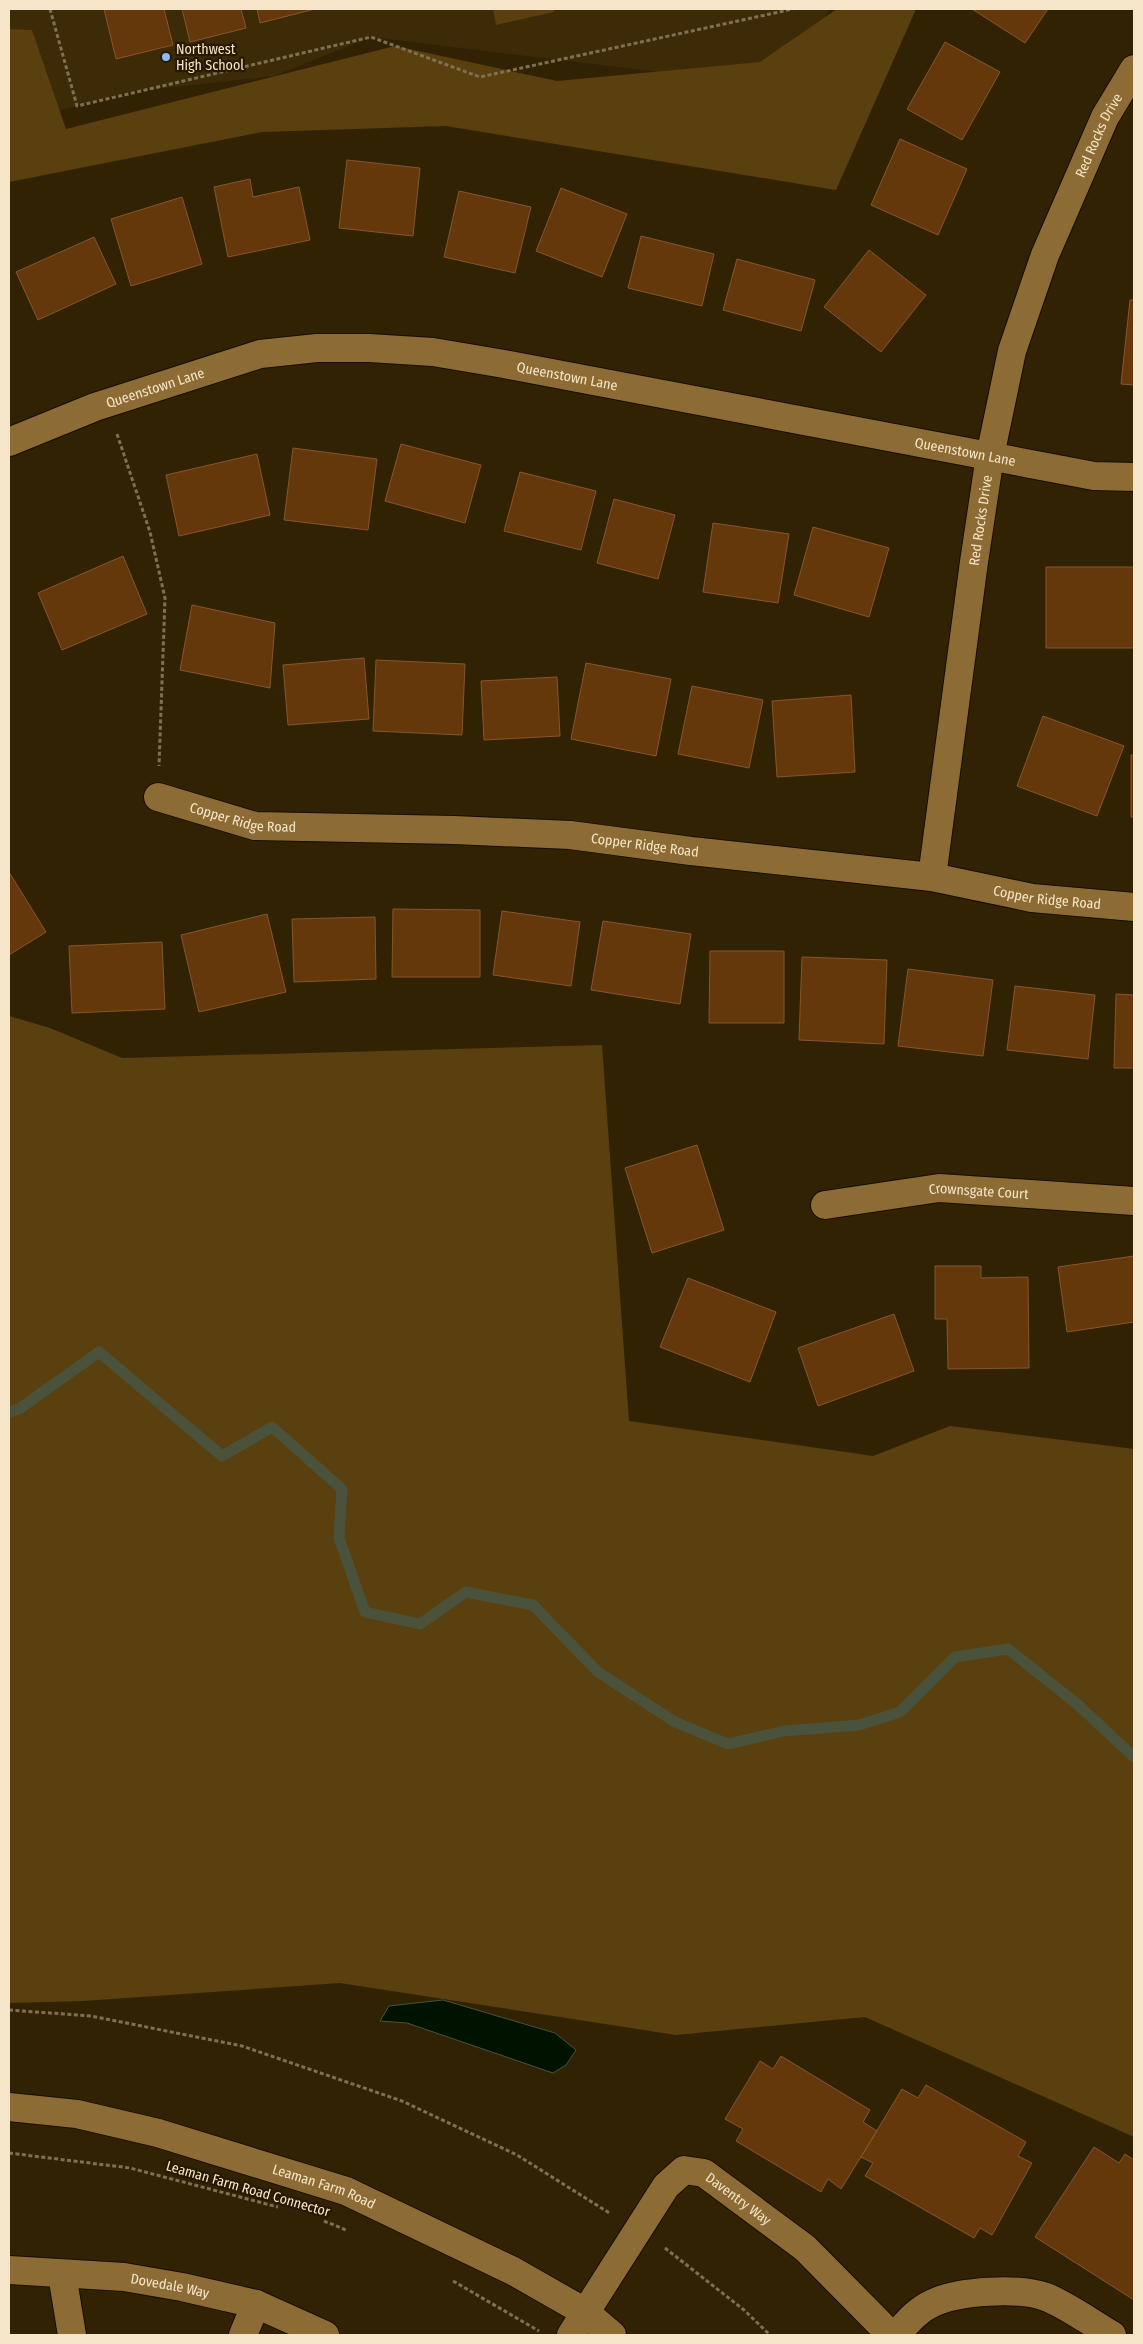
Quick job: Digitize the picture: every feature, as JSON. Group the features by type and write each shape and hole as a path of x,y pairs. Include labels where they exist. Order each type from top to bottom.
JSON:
{"street":[{"name":"Red Rocks Drive","path":"932,877 990,456 1012,351 1045,255 1105,117 1134,69"},
{"name":"Queenstown Lane","path":"9,442 106,403 260,354 317,348 369,348 433,352 1094,476 1134,477"},
{"name":"Copper Ridge Road","path":"158,796 255,826 454,830 570,835 691,851 932,877 1032,898 1134,907"},
{"name":"Crownsgate Court","path":"825,1206 939,1188 1134,1200"},
{"name":"Leaman Farm Road","path":"9,2107 77,2114 158,2133 346,2192 513,2271 585,2312 612,2335"},
{"name":"Daventry Way","path":"585,2312 666,2186 684,2170 704,2173 805,2248 891,2335"},
{"name":"Dovedale Way","path":"9,2270 124,2277 182,2287 256,2304 326,2335"},
{"path":"62,2274 72,2335"},
{"path":"896,2335 912,2317 933,2303 954,2296 1005,2291 1046,2297 1112,2335"},
{"path":"243,2335 256,2304"},
{"path":"571,2335 585,2312"}],"path":[{"path":"50,9 77,106 371,37 480,77 794,9"},
{"path":"106,403 150,532 165,598 158,796"},
{"path":"9,2010 91,2016 242,2046 402,2101 517,2155 638,2229 662,2245 744,2310 770,2335"},
{"name":"Leaman Farm Road Connector","path":"9,2153 130,2168 281,2208"},
{"name":"Leaman Farm Road Connector","path":"318,2218 355,2233"},
{"path":"453,2281 546,2335"}],"shaded area":[{"name":"Northwest High School","path":"9,9 829,9 791,88 371,37 274,76 129,92 9,124"},
{"path":"493,9 554,9 554,12 496,25"},
{"path":"837,9 916,9 836,190 446,126 262,132 9,182 9,29 32,30 66,129 395,46 557,81 760,62"},
{"path":"9,1016 50,1028 122,1058 602,1045 629,1421 873,1456 950,1426 1134,1449 1134,2137 865,2017 676,2035 340,1983 83,2001 9,2003"},
{"path":"443,2000 555,2033 576,2050 566,2065 553,2073 407,2023 380,2021 389,2006"}],"building":[{"path":"104,9 164,9 173,45 116,59"},
{"path":"182,9 241,9 246,28 190,42"},
{"path":"257,9 315,9 260,23"},
{"path":"972,9 1048,9 1025,43"},
{"path":"945,42 1000,72 962,140 907,109"},
{"path":"900,139 967,169 938,235 871,205"},
{"path":"347,160 420,168 413,236 339,228"},
{"path":"250,179 253,197 299,187 310,240 228,257 214,187"},
{"path":"561,188 627,214 602,277 536,251"},
{"path":"459,191 531,207 515,273 444,257"},
{"path":"182,197 202,264 131,286 111,219"},
{"path":"641,236 714,254 702,306 628,288"},
{"path":"94,237 116,284 38,320 16,272"},
{"path":"869,250 926,295 881,352 824,307"},
{"path":"737,259 815,280 801,331 723,310"},
{"path":"1130,300 1134,300 1134,385 1121,384"},
{"path":"401,444 481,465 465,523 385,501"},
{"path":"293,448 377,459 368,530 284,520"},
{"path":"257,454 270,515 179,536 166,475"},
{"path":"520,472 596,491 581,550 504,531"},
{"path":"614,499 675,515 658,579 597,563"},
{"path":"713,523 789,534 778,603 703,592"},
{"path":"813,527 889,548 869,617 794,595"},
{"path":"123,556 147,614 62,650 38,593"},
{"path":"1046,567 1134,567 1134,648 1046,648"},
{"path":"192,605 275,623 270,688 180,670"},
{"path":"364,658 369,719 288,725 283,665"},
{"path":"376,660 465,664 462,735 373,731"},
{"path":"586,663 671,679 656,756 571,739"},
{"path":"557,677 560,736 484,740 481,681"},
{"path":"692,686 763,700 749,768 678,754"},
{"path":"851,695 855,772 777,777 772,701"},
{"path":"1043,716 1124,746 1097,816 1017,786"},
{"path":"1131,755 1134,755 1134,817 1131,817"},
{"path":"9,872 46,932 9,955"},
{"path":"393,909 480,910 480,977 392,977"},
{"path":"502,911 580,922 571,986 493,975"},
{"path":"267,914 286,992 199,1012 181,935"},
{"path":"375,917 376,979 294,982 292,919"},
{"path":"603,921 691,934 680,1004 591,990"},
{"path":"162,942 165,1009 72,1013 69,946"},
{"path":"710,951 784,951 784,1023 709,1023"},
{"path":"802,957 887,960 884,1044 799,1040"},
{"path":"908,969 993,980 983,1056 898,1046"},
{"path":"1015,986 1095,995 1088,1059 1007,1050"},
{"path":"1116,994 1134,995 1134,1068 1114,1068"},
{"path":"697,1145 724,1230 652,1253 625,1168"},
{"path":"1134,1256 1134,1322 1067,1332 1058,1267"},
{"path":"935,1266 981,1266 981,1278 1028,1277 1029,1368 948,1369 947,1319 935,1319"},
{"path":"688,1278 776,1312 750,1382 660,1347"},
{"path":"894,1314 914,1371 818,1406 798,1348"},
{"path":"781,2056 870,2110 863,2122 877,2131 841,2189 828,2179 821,2192 736,2141 743,2129 725,2119 760,2061 773,2069"},
{"path":"926,2085 1026,2142 1018,2156 1032,2163 992,2235 980,2228 974,2238 865,2176 873,2163 861,2157 902,2089 918,2098"},
{"path":"1094,2147 1119,2163 1125,2154 1134,2160 1134,2300 1035,2237"}],"waterway":[{"path":"9,1412 19,1409 99,1352 222,1456 272,1427 342,1489 339,1538 365,1612 420,1624 466,1592 533,1605 598,1672 675,1722 728,1744 784,1731 859,1725 900,1712 955,1657 1008,1649 1077,1704 1134,1757"}],"place":[{"name":"Northwest High School","path":"166,57"}]}
